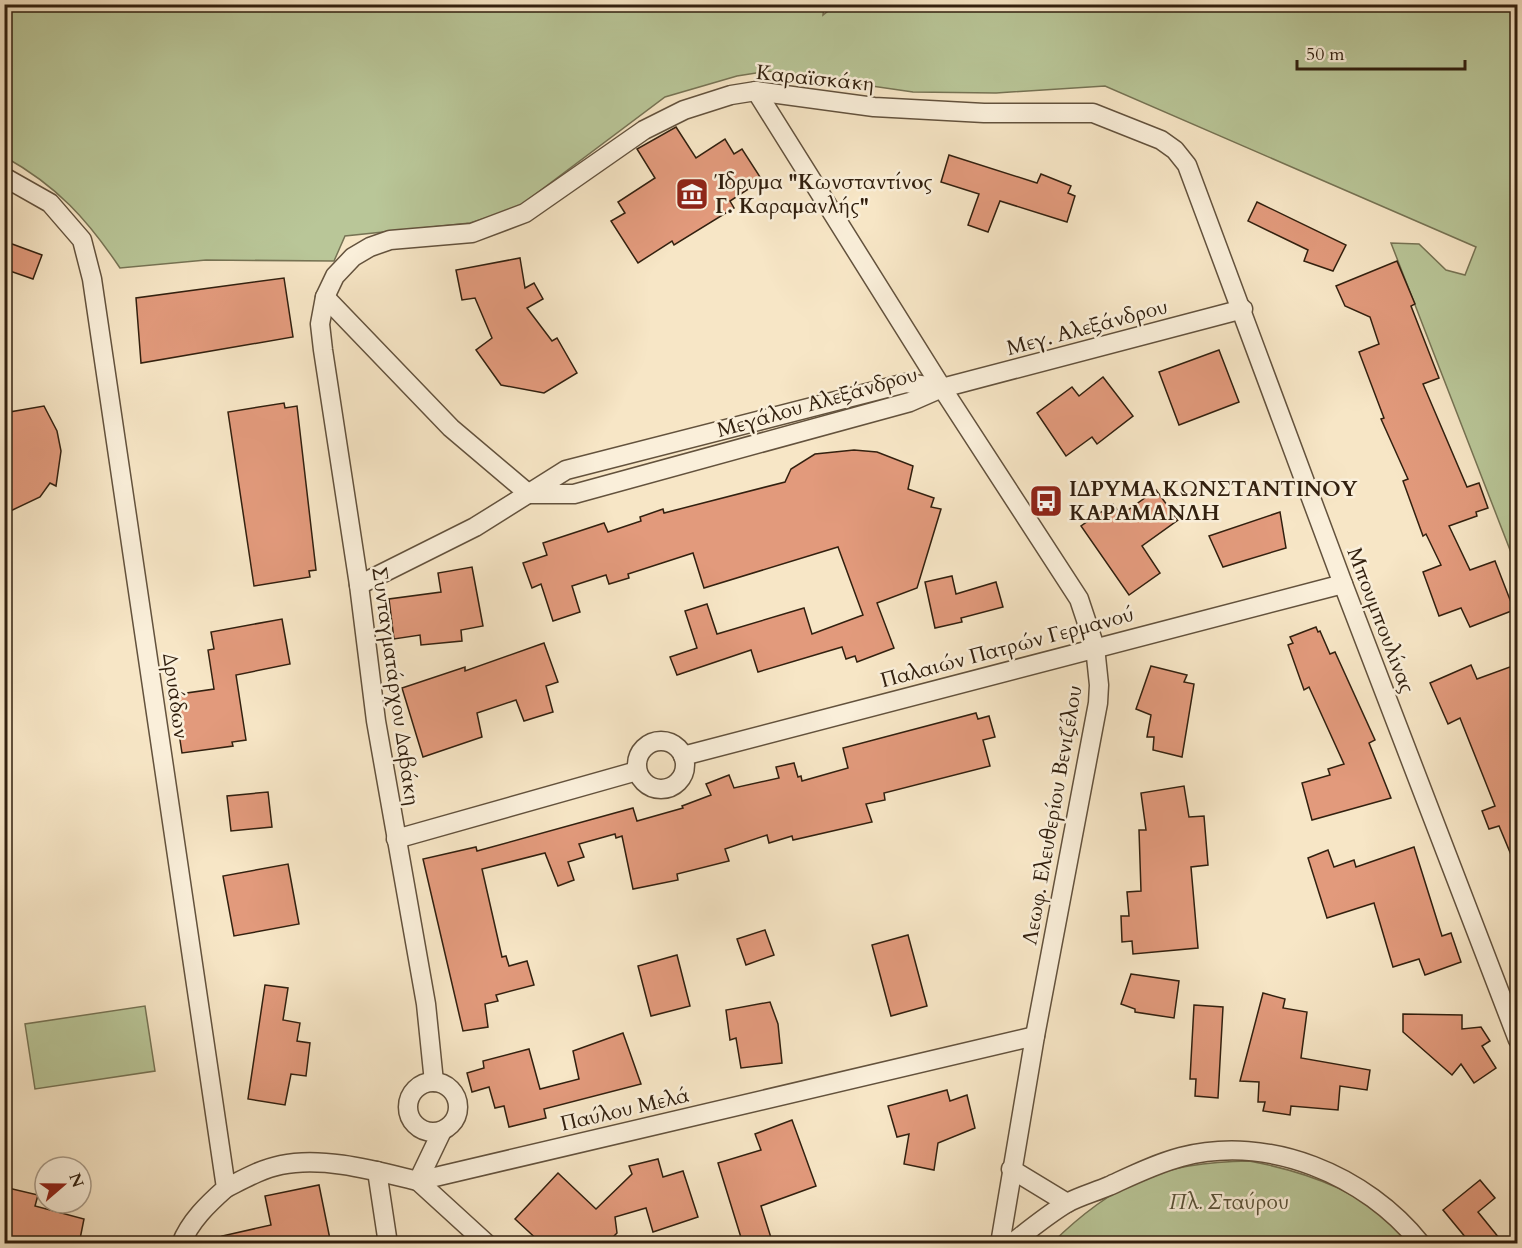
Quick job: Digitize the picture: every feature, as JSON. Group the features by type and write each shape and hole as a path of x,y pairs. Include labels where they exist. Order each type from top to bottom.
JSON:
{"street":[{"name":"Καραϊσκάκη","path":"325,297 335,276 353,257 370,247 390,240 472,233 525,213 644,130 671,115 731,95 756,91 874,107 984,113 1093,113 1161,140 1175,150"},
{"name":"Λεωφ. Ελευθερίου Βενιζέλου","path":"756,91 942,388 1079,599 1095,647 1099,685 1098,703 1035,1036 1000,1244"},
{"name":"Μπουμπουλίνας","path":"1175,150 1188,165 1343,584 1518,1040"},
{"name":"Δρυάδων","path":"4,177 50,203 82,240 92,279 226,1188"},
{"path":"325,297 451,428 529,494"},
{"name":"Συνταγματάρχου Δαβάκη","path":"325,297 320,324 359,585 376,721 426,1004 434,1082"},
{"name":"Μεγ. Αλεξάνδρου","path":"942,388 1243,309"},
{"name":"Μεγάλου Αλεξάνδρου","path":"359,585 475,527 566,470 906,382 942,388"},
{"name":"Μεγάλου Αλεξάνδρου","path":"529,494 574,494 910,402 942,388"},
{"name":"Παλαιών Πατρών Γερμανού","path":"683,756 1343,584"},
{"path":"657,741 673,744 683,756 684,771 681,779 669,788 653,788 646,784 637,771 637,763 644,748 657,741"},
{"path":"396,839 637,771"},
{"name":"Παύλου Μελά","path":"226,1188 256,1172 283,1165 314,1162 377,1171 418,1181 1035,1036"},
{"path":"442,1131 422,1130 409,1116 407,1106 416,1088 434,1082 445,1085 454,1093 458,1103 457,1115 451,1125 442,1131 418,1181 487,1244"},
{"path":"1011,1244 1067,1203 1146,1167 1183,1156 1219,1152 1249,1152 1293,1159 1332,1173 1368,1193 1407,1226 1421,1244"},
{"path":"1011,1169 1067,1203"},
{"path":"377,1171 388,1244"},
{"path":"181,1244 186,1232 208,1203 226,1188"}],"green space":[{"path":"837,4 1517,5 1517,568 1391,243 1419,244 1446,270 1465,275 1476,247 1105,86 996,93 913,92 768,71 737,76 665,97 517,208 470,223 345,236 334,261 206,260 120,268 70,205 24,168 5,157 5,5 824,5 823,15"},
{"path":"145,1006 155,1071 35,1089 25,1024"},
{"name":"Πλ. Σταύρου","path":"1249,1161 1293,1171 1336,1187 1375,1211 1408,1243 1051,1244 1096,1205 1141,1180 1164,1171 1190,1166"}],"building":[{"name":"Ίδρυμα \"Κωνσταντίνος Γ. Καραμανλής\"","path":"676,127 696,158 725,139 734,154 742,149 762,180 730,201 734,208 674,245 672,241 638,263 611,221 625,213 618,202 655,178 637,149"},
{"path":"949,155 1037,183 1041,174 1071,186 1068,193 1075,196 1067,222 1000,201 988,232 968,225 979,194 941,182"},
{"path":"1257,202 1346,245 1333,271 1304,261 1308,250 1248,221"},
{"path":"4,241 42,255 33,279 4,269"},
{"path":"520,258 525,288 534,283 543,299 527,308 552,341 557,338 577,373 544,393 501,385 476,350 492,338 475,298 462,300 456,270"},
{"path":"1397,261 1415,304 1411,306 1439,378 1423,384 1467,487 1479,483 1488,508 1476,512 1477,516 1449,526 1470,570 1495,561 1514,610 1470,627 1461,608 1439,616 1423,572 1441,565 1426,534 1423,536 1403,481 1408,479 1381,419 1384,418 1359,352 1379,344 1370,317 1345,306 1336,286"},
{"path":"284,278 293,337 141,363 136,298"},
{"path":"1219,350 1239,402 1179,425 1159,372"},
{"path":"1103,377 1133,416 1097,444 1092,437 1066,456 1037,413 1072,387 1079,396"},
{"path":"284,403 285,408 297,406 316,570 309,571 310,577 254,586 228,412"},
{"path":"44,406 57,431 61,451 56,486 50,483 40,497 4,514 4,413"},
{"path":"854,450 877,452 913,466 908,489 934,498 931,507 941,509 917,588 877,603 894,648 857,662 855,656 846,659 842,647 758,672 751,650 677,675 670,657 697,648 685,611 707,604 717,634 804,608 812,634 863,615 838,547 704,588 693,553 628,574 629,578 609,584 606,575 572,586 580,612 553,621 541,584 532,588 523,563 547,555 543,543 604,523 608,532 641,521 640,517 663,509 664,513 785,482 791,469 815,454"},
{"path":"1156,490 1178,520 1142,546 1160,573 1129,595 1081,526 1113,504 1121,515"},
{"path":"1280,512 1286,548 1223,567 1209,536"},
{"path":"472,567 483,626 461,630 462,641 421,645 420,635 394,639 389,599 441,592 438,573"},
{"path":"952,576 956,594 996,582 1003,607 961,618 962,622 935,628 925,582"},
{"path":"282,619 290,664 236,675 246,740 232,742 233,746 182,753 173,695 214,689 208,650 214,649 211,632"},
{"path":"1316,627 1330,654 1335,652 1375,740 1369,743 1391,798 1312,820 1302,783 1330,775 1328,769 1344,764 1309,687 1304,690 1288,645 1293,643 1290,637"},
{"path":"544,643 558,682 546,686 553,712 524,721 516,700 477,713 482,737 423,757 402,688 465,667 465,671"},
{"path":"1518,664 1517,869 1499,826 1489,829 1482,811 1495,806 1460,718 1448,724 1430,683 1471,665 1477,679"},
{"path":"1151,666 1187,675 1184,682 1194,684 1182,757 1153,750 1154,737 1147,737 1151,715 1136,709"},
{"path":"976,713 978,719 989,716 995,737 983,740 990,766 884,793 885,800 866,804 872,822 793,840 792,836 769,843 767,835 725,849 729,861 677,874 678,880 633,889 622,836 616,838 615,834 579,844 584,857 568,862 574,880 558,886 545,853 482,869 502,957 506,956 509,966 527,961 534,985 496,995 498,1001 485,1004 488,1027 463,1031 423,859 476,847 477,851 633,808 637,821 683,808 682,806 711,795 706,784 729,775 734,788 779,778 776,767 794,763 798,777 801,776 802,781 848,768 843,748"},
{"path":"1184,786 1189,817 1204,816 1208,865 1191,867 1198,948 1133,954 1132,941 1122,942 1121,916 1129,916 1127,892 1141,891 1139,830 1146,830 1141,793"},
{"path":"268,792 272,827 231,831 227,796"},
{"path":"1414,847 1442,936 1451,933 1461,962 1425,975 1419,959 1393,967 1374,903 1327,918 1308,858 1328,850 1334,867 1354,860 1356,867"},
{"path":"288,864 299,924 234,936 223,876"},
{"path":"765,930 774,955 746,965 737,939"},
{"path":"908,935 927,1006 891,1016 872,945"},
{"path":"677,955 690,1006 651,1016 638,966"},
{"path":"1131,974 1179,981 1174,1018 1135,1012 1135,1009 1121,1004"},
{"path":"265,985 288,988 283,1020 300,1023 297,1041 310,1043 306,1076 291,1074 285,1105 248,1099"},
{"path":"1263,993 1285,999 1283,1008 1307,1012 1301,1058 1370,1070 1367,1090 1340,1086 1338,1110 1291,1106 1290,1115 1263,1111 1265,1102 1258,1102 1259,1082 1240,1081"},
{"path":"770,1002 778,1024 782,1063 741,1068 736,1038 730,1040 726,1010"},
{"path":"1194,1005 1223,1007 1218,1098 1195,1096 1196,1079 1190,1079"},
{"path":"1403,1014 1462,1015 1462,1029 1481,1027 1490,1041 1482,1046 1496,1068 1474,1083 1461,1064 1452,1075 1403,1032"},
{"path":"623,1033 641,1084 544,1109 546,1118 509,1127 504,1106 495,1108 489,1087 472,1092 467,1073 484,1068 483,1061 529,1049 540,1089 579,1079 573,1051"},
{"path":"947,1090 950,1101 967,1095 975,1128 938,1143 934,1170 904,1164 909,1134 897,1137 888,1106"},
{"path":"792,1120 816,1186 761,1206 773,1244 743,1244 718,1163 761,1150 755,1134"},
{"path":"658,1159 663,1177 683,1171 698,1217 653,1232 646,1208 615,1217 617,1233 606,1244 542,1244 515,1219 558,1173 596,1209 632,1174 629,1166"},
{"path":"1480,1180 1495,1198 1478,1212 1504,1244 1471,1244 1443,1210"},
{"path":"319,1185 331,1244 223,1244 222,1236 271,1225 265,1196"},
{"path":"4,1187 33,1194 33,1215 69,1215 84,1219 79,1244 4,1244"}],"place":[{"name":"Ίδρυμα \"Κωνσταντίνος Γ. Καραμανλής\"","path":"692,194"},
{"name":"ΙΔΡΥΜΑ ΚΩΝΣΤΑΝΤΙΝΟΥ ΚΑΡΑΜΑΝΛΗ","path":"1046,501"}]}
